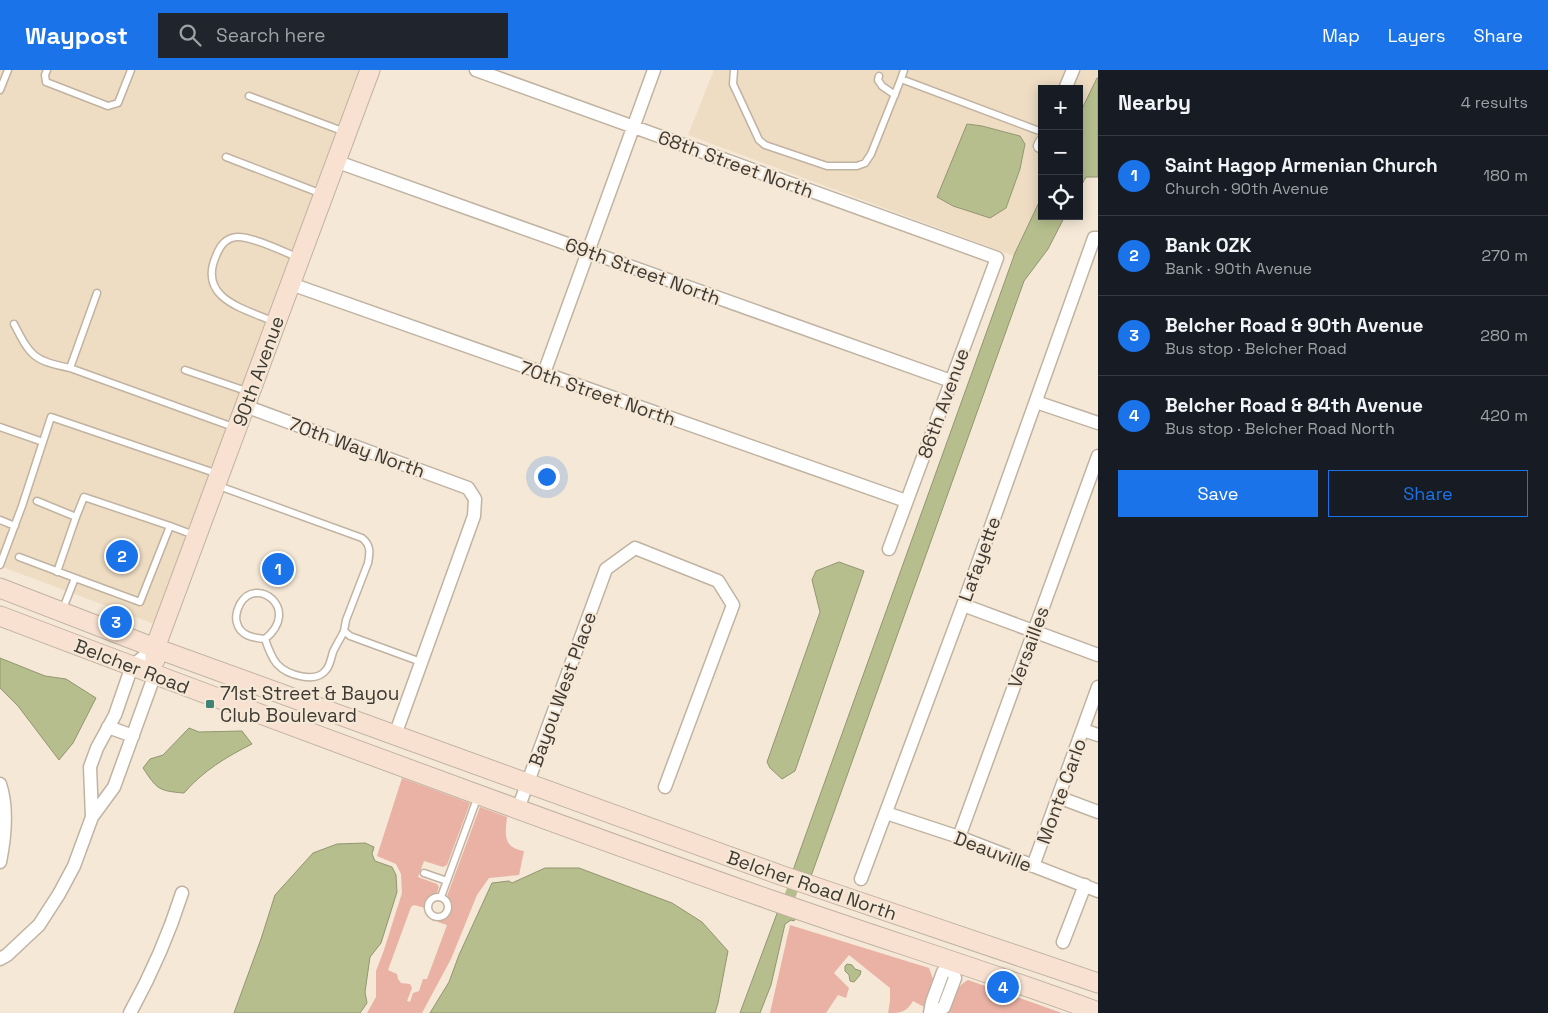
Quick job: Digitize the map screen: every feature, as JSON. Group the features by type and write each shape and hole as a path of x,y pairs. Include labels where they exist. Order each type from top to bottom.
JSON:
{"main road":[{"name":"90th Avenue","path":"155,674 155,648 370,70"},
{"name":"Belcher Road","path":"0,588 155,648 527,783"},
{"name":"Belcher Road","path":"0,616 518,809"},
{"name":"Belcher Road North","path":"527,783 783,876 1098,983"},
{"name":"Belcher Road North","path":"518,809 953,965 1098,1012"},
{"path":"953,965 963,937"}],"street":[{"name":"68th Street North","path":"476,70 997,258"},
{"path":"544,373 654,70"},
{"path":"1067,85 1073,70"},
{"name":"69th Street North","path":"335,161 951,381"},
{"name":"Lafayette","path":"861,879 1096,238"},
{"name":"86th Avenue","path":"889,548 997,258"},
{"name":"70th Street North","path":"291,284 906,501"},
{"name":"70th Way North","path":"248,399 468,488 475,499 474,516 422,662"},
{"path":"1036,402 1098,423"},
{"name":"Versailles","path":"959,838 1098,456"},
{"name":"Bayou West Place","path":"518,809 606,569 636,548 718,581 733,605 666,787"},
{"path":"963,605 1098,655"},
{"path":"92,817 90,767 97,748 115,716 132,666 155,648"},
{"path":"395,735 422,662"},
{"path":"0,959 39,925 59,894 74,866 92,817 114,787 155,674"},
{"name":"Monte Carlo","path":"1033,866 1098,688"},
{"path":"108,727 133,736"},
{"path":"1083,730 1098,735"},
{"path":"0,784 5,797 4,843 0,862"},
{"path":"1058,797 1098,812"},
{"name":"Deauville","path":"886,813 959,838 1098,891"},
{"path":"1063,942 1085,885"},
{"path":"130,1013 145,986 182,893"},
{"path":"932,1013 944,1007 955,978 953,965"}],"lane":[{"path":"0,90 8,70"},
{"path":"47,70 46,82 108,106 118,103 130,70"},
{"path":"734,70 733,84 759,140 765,144 827,166 857,166 864,163 871,154 904,70"},
{"path":"878,76 879,83 895,95"},
{"path":"901,79 1038,130"},
{"path":"249,96 346,132"},
{"path":"226,157 323,195"},
{"path":"276,323 231,303 218,292 212,282 211,269 220,247 227,239 239,236 300,258"},
{"path":"70,368 97,293"},
{"path":"14,324 32,354 51,364 70,368 237,429"},
{"path":"185,370 248,399"},
{"path":"0,565 2,554 15,526 51,416 218,480 362,538 368,543 370,553 368,563 346,620 344,631 334,650 328,668 319,676 311,678 302,677 278,665 271,655 265,639"},
{"path":"0,427 43,442"},
{"path":"58,572 84,497 197,536"},
{"path":"37,501 76,517"},
{"path":"0,520 15,526"},
{"path":"19,557 140,602 170,526"},
{"path":"62,612 75,578"},
{"path":"260,592 272,599 280,610 280,618 276,627 265,639 248,636 242,633 237,625 238,606 244,597 252,593 260,592"},
{"path":"344,631 350,636 422,662"},
{"path":"441,897 478,794"},
{"path":"424,873 447,881"}],"shaded area":[{"path":"0,70 363,70 157,625 0,566"},
{"path":"714,70 1066,70 1060,85 1038,85 1038,135 1032,149 1038,151 1038,205 1014,256 688,135","holes":["967,124 1020,136 1025,144 1020,169 1006,208 953,206 938,197"]},
{"path":"1080,70 1098,70 1098,78 1083,107 1083,85 1074,85"},
{"path":"1098,78 1098,177 1086,177 1083,183 1083,130 1083,107"},
{"path":"967,124 1020,136 1025,144 1020,169 1006,208 990,218 953,206 937,197"},
{"path":"1038,204 1038,220 1063,220 1048,249 1024,281 810,879 792,873 1015,253"},
{"path":"839,562 864,571 795,771 782,779 770,768 767,762 820,612 812,580 816,571"},
{"path":"0,658 45,676 66,679 96,698 73,743 59,760 18,706 0,688"},
{"path":"189,728 199,732 242,731 252,744 215,765 184,793 163,790 155,785 143,768 150,759 163,755"},
{"path":"402,778 470,803 447,865 443,867 424,861 418,877 437,884 439,887 437,893 426,900 425,908 414,905 411,907 388,970 397,974 401,983 410,984 412,988 407,1001 410,1002 413,993 419,991 423,979 427,979 447,925 438,922 439,919 449,913 451,907 447,896 480,807 507,817 507,840 512,847 524,851 519,875 489,878 477,895 451,959 422,1013 367,1013 376,997 376,971 402,893 401,874 396,864 377,856"},
{"path":"365,843 374,847 372,854 375,861 392,867 396,875 397,892 381,943 370,957 365,992 367,1003 360,1013 234,1013 275,895 313,853 337,844"},
{"path":"545,868 579,868 672,903 702,922 728,951 715,1013 430,1013 449,982 459,955 492,883 509,881 512,883"},
{"path":"779,908 797,915 794,921 791,920 785,924 771,985 760,1013 740,1013"},
{"path":"790,925 929,968 933,979 924,1007 913,1001 908,1008 902,1011 888,1013 890,988 849,955 834,973 849,988 846,998 838,995 826,1013 770,1013"},
{"path":"847,964 861,971 854,982 850,981 849,975 845,971"},
{"path":"968,980 1062,1013 943,1013 963,983"}],"waterway":[{"path":"785,909 798,875"}],"place":[{"name":"Bank OZK","path":"122,556"},
{"name":"Saint Hagop Armenian Church","path":"278,569"},
{"name":"Belcher Road & 90th Avenue","path":"116,622"},
{"name":"71st Street & Bayou Club Boulevard","path":"210,704"},
{"name":"Belcher Road & 84th Avenue","path":"1003,987"}]}
